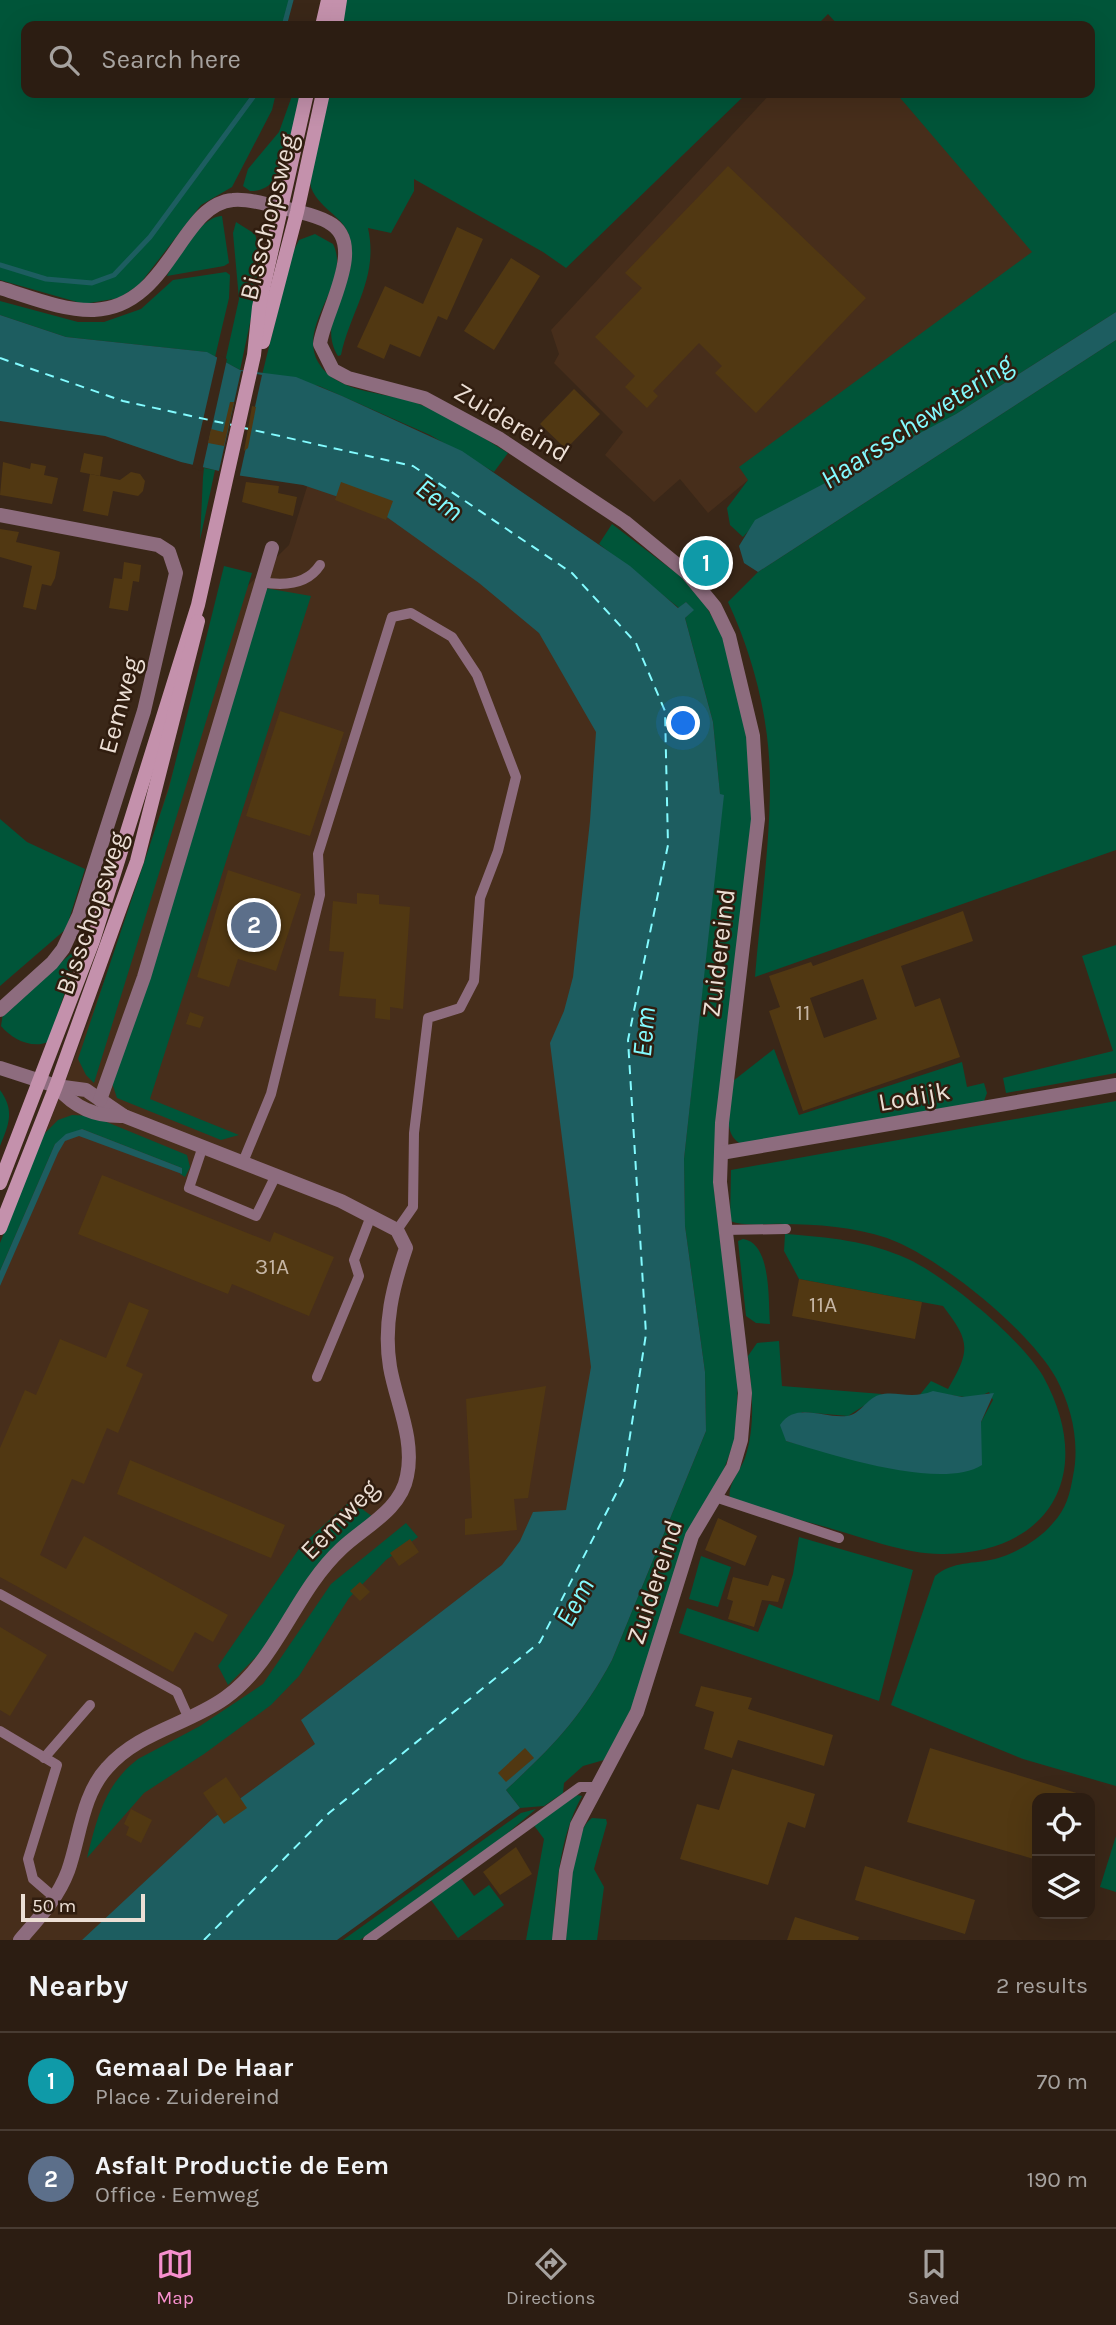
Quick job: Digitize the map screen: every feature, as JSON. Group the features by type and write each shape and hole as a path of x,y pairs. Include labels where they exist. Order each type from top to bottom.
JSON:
{"main road":[{"path":"323,21 328,0"},
{"path":"336,21 340,0"},
{"name":"Bisschopsweg","path":"0,1183 93,941 198,605 255,353 259,307 306,98"},
{"name":"Bisschopsweg","path":"255,353 263,342 297,212 322,98"},
{"name":"Bisschopsweg","path":"0,1228 56,1086 137,861 198,627 198,605"}],"street":[{"name":"Zuidereind","path":"0,288 71,309 109,309 126,303 145,289 162,272 192,227 217,206 233,200 281,207 331,223 343,237 346,260 320,344 333,370 348,378 424,398 500,439 661,550 703,590 724,623 745,692 753,736 759,807 721,1153 724,1230 745,1393 745,1413 737,1456 715,1497 699,1519 684,1557 656,1657 637,1712 576,1825 570,1849 559,1940"},
{"name":"Eemweg","path":"0,515 158,545 169,552 176,573 144,711 79,915 52,963 0,1010"},
{"path":"100,1100 148,964 222,725 272,548"},
{"path":"0,1068 56,1086 74,1086 124,1116 276,1175 397,1230"},
{"name":"Lodijk","path":"721,1153 1116,1085"},
{"path":"56,1086 74,1105 105,1117 124,1116"},
{"name":"Eemweg","path":"20,1940 55,1898 68,1872 91,1792 105,1769 121,1753 224,1699 248,1679 316,1579 340,1549 394,1503 407,1477 408,1444 390,1365 393,1284 406,1248 397,1230"}],"lane":[{"path":"261,582 284,586 313,575 320,565"},
{"path":"243,1162 274,1081 320,895 318,854 391,617 411,613 452,638 477,675 516,777 499,851 480,898 474,981 460,1008 428,1018 414,1133 413,1207 397,1230"},
{"path":"203,1146 188,1188 256,1216 276,1175"},
{"path":"317,1377 359,1276 354,1260 370,1216"},
{"path":"724,1230 786,1229"},
{"path":"715,1497 726,1503 839,1538"},
{"path":"0,1594 177,1692 189,1719"},
{"path":"44,1758 90,1705"},
{"path":"0,1731 58,1765 28,1859 33,1879 55,1898"},
{"path":"368,1940 580,1787 596,1787"}],"shaded area":[{"path":"766,98 913,98 1050,258 819,422 708,513 680,479 654,502 605,455 623,432 554,363 559,354 551,330"},
{"path":"311,474 422,516 549,620 606,739 604,1393 578,1534 108,1940 0,1940 0,1250 126,925 222,611 289,545"}],"green space":[{"path":"0,0 292,0 288,21 21,21 21,98 275,98 272,110 232,187 201,205 139,285 119,298 84,304 0,280"},
{"path":"343,0 1116,0 1116,312 956,414 752,527 743,537 730,525 727,508 748,480 739,467 1032,252 900,98 1095,98 1095,21 834,21 828,14 821,21 340,21"},
{"path":"291,98 299,98 292,138 282,169 274,181 263,189 250,191 243,186 248,169 279,132"},
{"path":"324,98 742,98 566,268 543,252 414,179 414,191 391,233 368,228 370,262 367,278 341,355 338,356 331,330 350,261 350,238 342,223 313,192 309,170"},
{"path":"222,216 229,263 167,276 197,231 214,218"},
{"path":"236,222 255,234 263,262 240,370 225,362 239,299 233,233"},
{"path":"315,234 333,244 337,258 336,273 314,333 313,348 318,362 338,381 351,387 424,406 508,453 494,472 430,435 319,386 262,375 292,254 299,240"},
{"path":"226,272 230,275 229,298 215,357 206,352 66,337 0,315 0,301 78,322 104,322 141,309 173,280"},
{"path":"1116,340 1116,850 755,977 768,831 769,760 759,690 746,645 728,602 758,572"},
{"path":"204,468 215,470 200,540 203,477"},
{"path":"612,524 680,576 706,606 723,637 747,738 753,807 714,1189 738,1383 735,1439 723,1472 685,1540 634,1705 604,1760 583,1766 564,1783 563,1793 544,1806 520,1808 506,1790 565,1730 589,1699 612,1660 706,1431 705,1372 685,1226 684,1159 723,795 720,795 713,722 685,618 693,610 686,602 679,608 599,544"},
{"path":"224,566 252,573 94,1083 86,1075 78,1059 169,788"},
{"path":"265,588 311,596 150,1099 239,1135 221,1140 117,1098 112,1083"},
{"path":"0,819 27,842 85,869 66,929 0,986"},
{"path":"81,945 48,1042 22,1042 11,1035 1,1026 3,1013"},
{"path":"1116,945 1116,1073 1006,1093 1003,1078 1113,1051 1082,956"},
{"path":"774,1049 799,1115 962,1062 967,1087 984,1083 987,1093 984,1101 745,1145 737,1141 729,1127 733,1081"},
{"path":"0,1090 8,1105 9,1118 0,1146"},
{"path":"1116,1101 1116,1786 1023,1759 891,1705 935,1576 956,1565 995,1559 1019,1549 1047,1529 1064,1507 1076,1451 1070,1413 1056,1378 1026,1339 1005,1318 957,1278 908,1248 887,1238 862,1231 730,1221 731,1170"},
{"path":"72,1115 92,1116 187,1155 190,1167 185,1177 180,1174 182,1168 82,1129 55,1144 0,1271 0,1243 44,1134 58,1120"},
{"path":"785,1234 833,1238 863,1244 908,1259 962,1294 1033,1361 1043,1376 1058,1411 1065,1443 1064,1473 1054,1500 1037,1522 1013,1539 982,1550 930,1554 885,1545 765,1511 730,1498 730,1488 745,1458 751,1433 752,1395 748,1356 757,1343 779,1341 782,1386 882,1394 848,1416 802,1412 786,1441 884,1467 981,1431 981,1422 993,1400 989,1392 971,1397 928,1394 918,1397 931,1381 948,1389 964,1355 963,1337 943,1306 799,1279 784,1251"},
{"path":"743,1239 752,1243 764,1262 770,1324 756,1323 746,1316 738,1241"},
{"path":"347,1504 358,1506 373,1517 342,1540 315,1568 262,1651 228,1685 218,1666 301,1546"},
{"path":"406,1523 418,1537 386,1560 349,1598 299,1676 271,1705 204,1754 144,1793 87,1858 104,1803 127,1769 138,1759 200,1726 263,1684 331,1584"},
{"path":"799,1537 913,1570 879,1701 679,1633 687,1608 758,1632 769,1604 782,1609 793,1574"},
{"path":"701,1556 731,1567 718,1607 689,1599"},
{"path":"577,1795 582,1796 568,1830 560,1866 553,1940 526,1940 544,1839 533,1824"},
{"path":"536,1809 497,1842 360,1940 343,1940 521,1813"},
{"path":"592,1818 606,1819 607,1823 594,1869 604,1887 597,1940 566,1940 574,1856 584,1827"},
{"path":"1116,1836 1116,1892 1100,1887"},
{"path":"461,1878 474,1896 489,1885 504,1905 458,1938 431,1900"}],"water":[{"path":"1116,312 1116,340 758,572 744,563 739,546 755,520 956,414"},
{"name":"Eem","path":"0,315 66,337 207,352 240,370 296,377 342,396 462,451 630,566 678,608 686,602 694,610 685,618 713,722 720,794 724,795 684,1159 685,1226 705,1372 706,1431 612,1660 589,1699 565,1730 506,1790 520,1808 337,1940 82,1940 212,1819 315,1744 301,1720 502,1565 520,1541 533,1512 566,1510 591,1367 550,1043 564,1011 573,977 590,821 596,732 539,633 479,583 377,510 303,485 236,475 181,462 105,436 0,421"},
{"path":"82,1129 182,1168 182,1174 79,1136 65,1141 0,1286 0,1271 55,1144 66,1134"},
{"path":"933,1391 962,1397 994,1393 981,1422 982,1465 964,1472 940,1474 885,1468 786,1441 780,1425 787,1418 802,1412 847,1416 879,1395 917,1395"}],"pier":[{"path":"218,354 227,359 202,471 192,468"},
{"path":"241,371 262,375 239,479 218,475"}],"building":[{"path":"728,166 866,298 756,413 715,373 722,366 699,343 653,391 658,396 647,408 625,387 635,376 595,337 642,288 625,273"},
{"path":"457,227 483,239 447,320 438,316 420,357 390,344 384,359 357,347 385,286 423,304"},
{"path":"511,258 540,276 494,350 464,331"},
{"path":"574,389 600,414 566,449 540,424"},
{"path":"230,402 234,402 224,446 208,443 211,429 223,432"},
{"path":"252,406 256,407 248,448 244,451"},
{"path":"84,453 103,457 100,476 80,472"},
{"path":"3,462 30,469 31,463 46,466 44,475 58,478 52,504 0,495"},
{"path":"131,472 140,474 145,481 143,491 138,496 113,491 108,516 83,511 90,474 120,480"},
{"path":"246,482 279,486 278,493 297,497 293,516 242,502"},
{"path":"341,482 393,501 386,520 335,500"},
{"path":"0,529 19,532 16,542 60,552 55,578 51,586 42,584 36,610 23,607 32,566 0,557"},
{"path":"706,549 719,564 707,574 694,560"},
{"path":"124,562 141,565 139,582 133,581 128,611 109,608 114,578 122,579"},
{"path":"280,711 344,732 310,836 246,816"},
{"path":"228,870 301,894 276,971 238,959 229,987 197,977"},
{"path":"357,893 379,895 379,904 410,907 403,1009 390,1007 390,1020 375,1018 376,999 339,996 344,952 329,951 333,901 357,904"},
{"path":"963,911 973,941 901,966 915,1007 940,998 960,1057 803,1111 769,1011 780,1007 769,976 811,962 813,966","holes":["863,979 877,1019 824,1038 810,998"]},
{"path":"190,1012 204,1017 200,1028 186,1024"},
{"path":"102,1175 270,1242 274,1232 334,1257 309,1316 232,1284 228,1294 78,1234"},
{"path":"799,1279 922,1302 915,1339 792,1316"},
{"path":"129,1302 149,1310 126,1366 143,1374 118,1433 107,1428 84,1484 72,1479 40,1555 66,1569 84,1536 228,1615 213,1642 195,1632 173,1672 0,1577 0,1448 25,1390 36,1395 60,1339 106,1358"},
{"path":"546,1386 528,1498 514,1499 517,1530 465,1535 465,1519 472,1518 466,1399"},
{"path":"130,1460 285,1525 271,1558 117,1494"},
{"path":"718,1518 757,1536 745,1566 705,1550"},
{"path":"410,1539 419,1552 399,1566 390,1553"},
{"path":"772,1575 785,1579 778,1602 762,1600 754,1627 728,1619 733,1601 727,1599 733,1577 768,1586"},
{"path":"360,1582 370,1592 360,1601 350,1591"},
{"path":"0,1627 47,1655 10,1716 0,1710"},
{"path":"701,1686 752,1698 748,1709 833,1735 824,1766 738,1740 732,1758 704,1749 714,1712 695,1706"},
{"path":"525,1748 534,1758 506,1782 498,1773"},
{"path":"930,1748 1076,1793 1032,1793 1032,1859 907,1822"},
{"path":"732,1769 815,1794 805,1828 788,1822 768,1885 680,1859 697,1804 719,1810"},
{"path":"226,1777 247,1808 224,1824 203,1793"},
{"path":"131,1809 152,1820 141,1843 126,1835 129,1827 124,1824"},
{"path":"516,1847 532,1874 500,1895 483,1872"},
{"path":"865,1866 975,1900 965,1934 855,1900"},
{"path":"795,1917 859,1937 858,1940 787,1940"}],"waterway":[{"path":"285,21 291,0"},
{"path":"0,265 46,279 92,283 114,275 150,237 252,98"}],"ferry route":[{"path":"0,358 123,401 232,425"},
{"path":"204,1940 329,1813 540,1642 623,1480 646,1334 628,1040 668,845 665,711 636,643 572,573 413,466 244,428"}],"place":[{"name":"Gemaal De Haar","path":"706,563"},
{"name":"Asfalt Productie de Eem","path":"254,925"}],"water label":[{"name":"Haarsschewetering","path":"916,421"}]}
